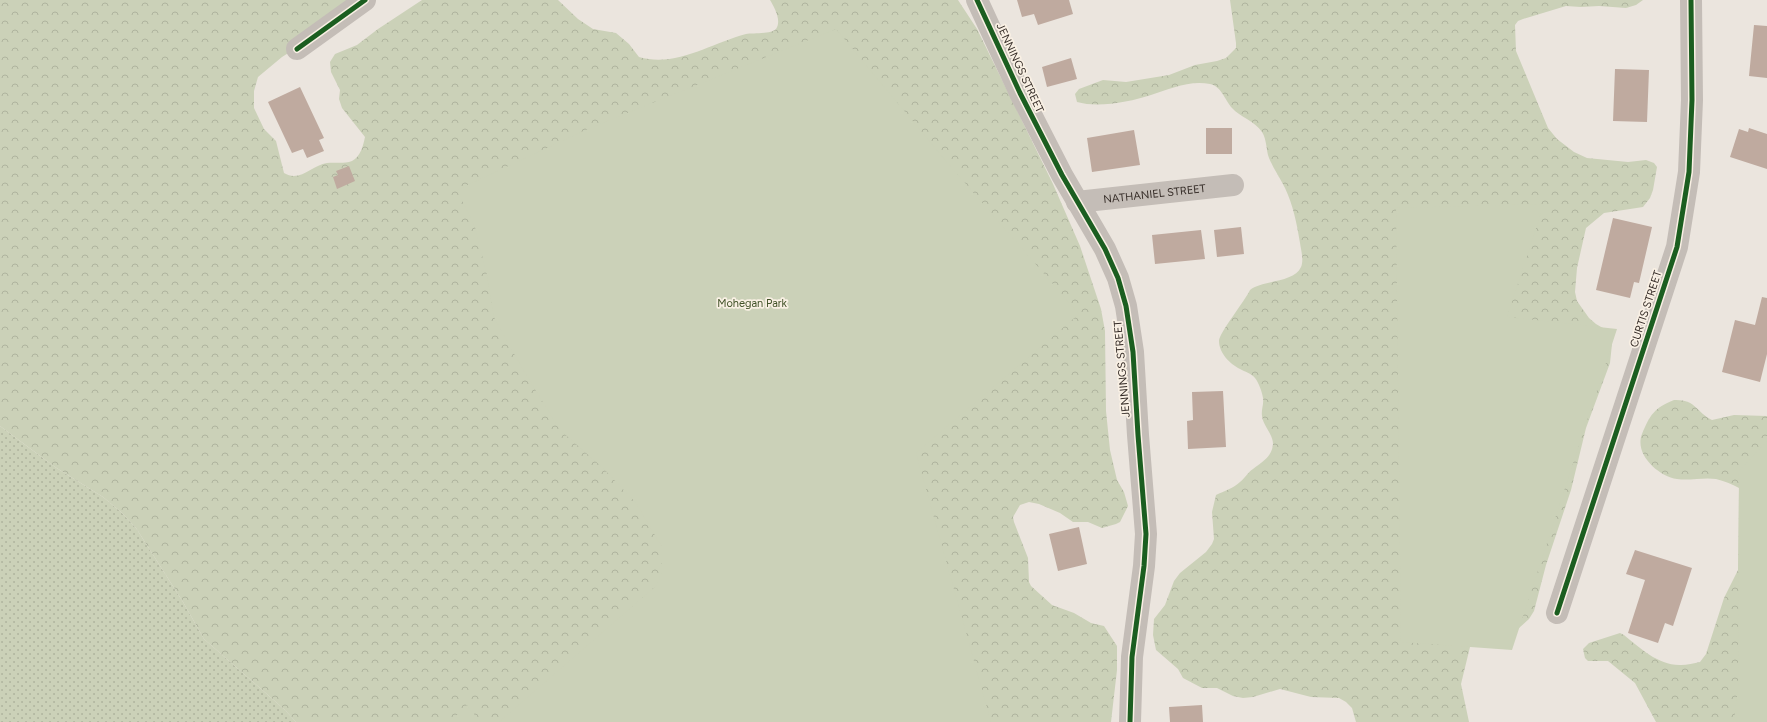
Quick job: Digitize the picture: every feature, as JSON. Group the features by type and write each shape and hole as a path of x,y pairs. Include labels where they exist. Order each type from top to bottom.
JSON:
{"street":[{"path":"297,49 365,0"},
{"name":"JENNINGS STREET","path":"977,0 1020,93 1077,202 1105,249 1118,278 1126,306 1133,352 1146,534 1144,566 1132,656 1130,722"},
{"name":"CURTIS STREET","path":"1557,613 1677,247 1689,172 1692,100 1691,0"},
{"name":"NATHANIEL STREET","path":"1077,202 1232,185"}],"green space":[{"path":"0,0 363,0 317,35 282,57 258,77 254,91 254,108 264,129 276,141 284,173 290,176 295,176 301,175 322,164 352,161 360,154 365,137 342,108 339,99 340,90 331,72 330,62 335,54 357,45 378,29 422,0 558,0 578,19 593,29 616,33 629,44 639,57 653,60 680,57 746,34 767,33 774,31 778,25 778,18 770,0 958,0 977,29 1053,184 1080,246 1101,309 1105,331 1106,411 1110,450 1117,480 1124,492 1128,506 1120,522 1102,528 1088,522 1073,522 1060,513 1039,504 1029,502 1020,505 1013,517 1028,558 1029,582 1031,586 1052,605 1074,613 1091,623 1104,626 1117,646 1117,670 1111,722 296,722 285,710 204,639 183,602 136,528 121,512 103,497 55,467 0,426"},
{"path":"1230,0 1643,0 1636,5 1626,8 1566,6 1523,19 1518,21 1515,25 1516,51 1548,128 1557,139 1574,152 1587,158 1628,162 1646,160 1654,163 1657,167 1653,190 1650,198 1643,207 1604,213 1586,228 1577,268 1575,292 1577,301 1589,318 1608,331 1612,344 1610,363 1586,428 1571,490 1546,565 1534,611 1529,619 1519,628 1475,643 1470,647 1461,684 1469,722 1356,722 1352,708 1339,698 1311,697 1280,689 1253,697 1243,698 1233,696 1217,688 1202,688 1183,678 1178,669 1156,650 1153,635 1154,619 1165,605 1174,581 1180,573 1206,552 1214,539 1212,512 1216,495 1238,484 1251,470 1269,456 1272,449 1273,440 1263,420 1263,398 1259,385 1253,376 1236,367 1226,358 1219,345 1220,337 1250,290 1262,284 1292,276 1301,267 1302,252 1290,201 1285,188 1272,166 1267,152 1264,135 1259,128 1232,108 1217,87 1202,83 1187,84 1134,100 1104,104 1085,104 1077,102 1075,94 1079,89 1103,80 1126,82 1169,75 1195,65 1226,58 1236,48"},
{"name":"Mohegan Park","path":"836,29 945,160 1079,314 916,453 991,722 499,722 657,585 662,571 662,547 636,503 603,468 560,430 522,368 494,317 487,275 475,227 457,190 590,128"},
{"path":"1544,204 1507,317 1617,329 1512,650 1401,642 1396,208"},
{"path":"1674,400 1681,400 1691,404 1712,420 1734,415 1767,416 1767,722 1656,722 1635,683 1608,661 1588,661 1585,658 1583,649 1589,643 1620,633 1650,655 1665,663 1681,665 1700,662 1706,654 1724,598 1738,570 1739,488 1716,479 1677,479 1662,474 1649,463 1641,449 1640,442 1642,434 1650,417 1657,409"},
{"path":"0,426 55,467 103,497 121,512 136,528 183,602 204,639 285,710 296,722 0,722"},
{"path":"1767,441 1767,722 1734,722 1738,688 1739,471"},
{"path":"467,705 480,722 450,722"}],"building":[{"path":"1017,0 1069,0 1073,14 1038,25 1034,14 1022,17"},
{"path":"1754,25 1767,26 1767,78 1749,76"},
{"path":"1071,58 1077,79 1047,87 1042,67"},
{"path":"1615,69 1649,70 1647,122 1613,121"},
{"path":"300,87 324,138 319,140 324,151 307,158 303,149 292,153 268,102"},
{"path":"1206,128 1232,128 1232,154 1206,154"},
{"path":"1749,128 1767,134 1767,169 1730,157 1739,129 1748,132"},
{"path":"1134,130 1140,165 1092,172 1087,138"},
{"path":"349,166 355,181 337,189 333,177 338,175 336,171"},
{"path":"1613,218 1652,227 1639,283 1634,282 1630,298 1596,290"},
{"path":"1241,227 1244,254 1217,257 1214,230"},
{"path":"1201,230 1205,259 1155,264 1152,235"},
{"path":"1762,297 1767,298 1767,354 1760,382 1722,372 1735,320 1755,325"},
{"path":"1223,391 1226,447 1188,449 1187,421 1193,420 1192,392"},
{"path":"1079,527 1087,564 1058,571 1049,534"},
{"path":"1635,550 1692,568 1673,626 1665,623 1658,643 1628,633 1645,580 1626,574"},
{"path":"1202,705 1203,722 1170,722 1169,707"}],"cycle path":[{"path":"297,49 365,0"},
{"path":"977,0 1020,93 1062,175 1105,249 1118,278 1126,306 1133,352 1146,534 1144,566 1132,657 1130,722"},
{"path":"1557,613 1677,247 1689,172 1692,100 1691,0"}]}
